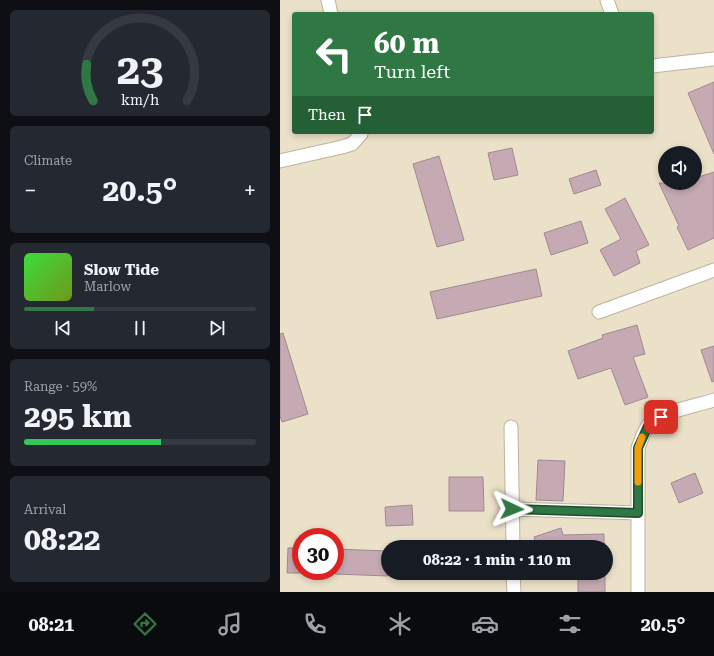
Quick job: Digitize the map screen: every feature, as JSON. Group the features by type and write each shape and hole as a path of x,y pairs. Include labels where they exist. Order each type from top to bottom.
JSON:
{"street":[{"path":"328,0 331,12"},
{"path":"607,0 611,12"},
{"path":"654,66 714,59"},
{"path":"280,161 352,144 361,134"},
{"path":"599,312 714,270"},
{"path":"638,592 638,448 649,424 661,417 714,400"},
{"path":"511,428 513,540"},
{"path":"512,509 638,513"},
{"path":"513,580 514,592"}],"building":[{"path":"714,82 714,154 688,93"},
{"path":"512,148 518,175 494,180 488,153"},
{"path":"439,156 464,240 437,247 413,164"},
{"path":"596,170 601,185 574,194 569,179"},
{"path":"714,172 714,238 688,250 662,190 702,190 702,176"},
{"path":"625,198 649,245 636,251 640,263 614,276 600,250 621,239 605,209"},
{"path":"581,221 588,243 551,255 544,233"},
{"path":"536,269 542,296 437,319 430,292"},
{"path":"637,325 645,354 633,357 648,397 625,405 611,368 578,379 568,351 603,338 602,335"},
{"path":"283,333 308,414 282,422 280,416 280,334"},
{"path":"714,346 714,381 712,382 701,350"},
{"path":"538,460 565,461 563,501 536,500"},
{"path":"695,473 703,493 679,503 671,483"},
{"path":"449,477 483,477 484,511 449,511"},
{"path":"412,505 413,525 386,526 385,507"},
{"path":"561,528 563,535 604,534 604,540 535,540 534,537"},
{"path":"288,548 292,548 292,573 287,573"},
{"path":"344,549 381,551 381,576 344,574"},
{"path":"578,580 605,580 605,592 578,592"}],"slow traffic":[{"path":"638,482 638,448 642,437"}],"route":[{"path":"512,509 638,513 638,448 649,424 661,417"}]}
